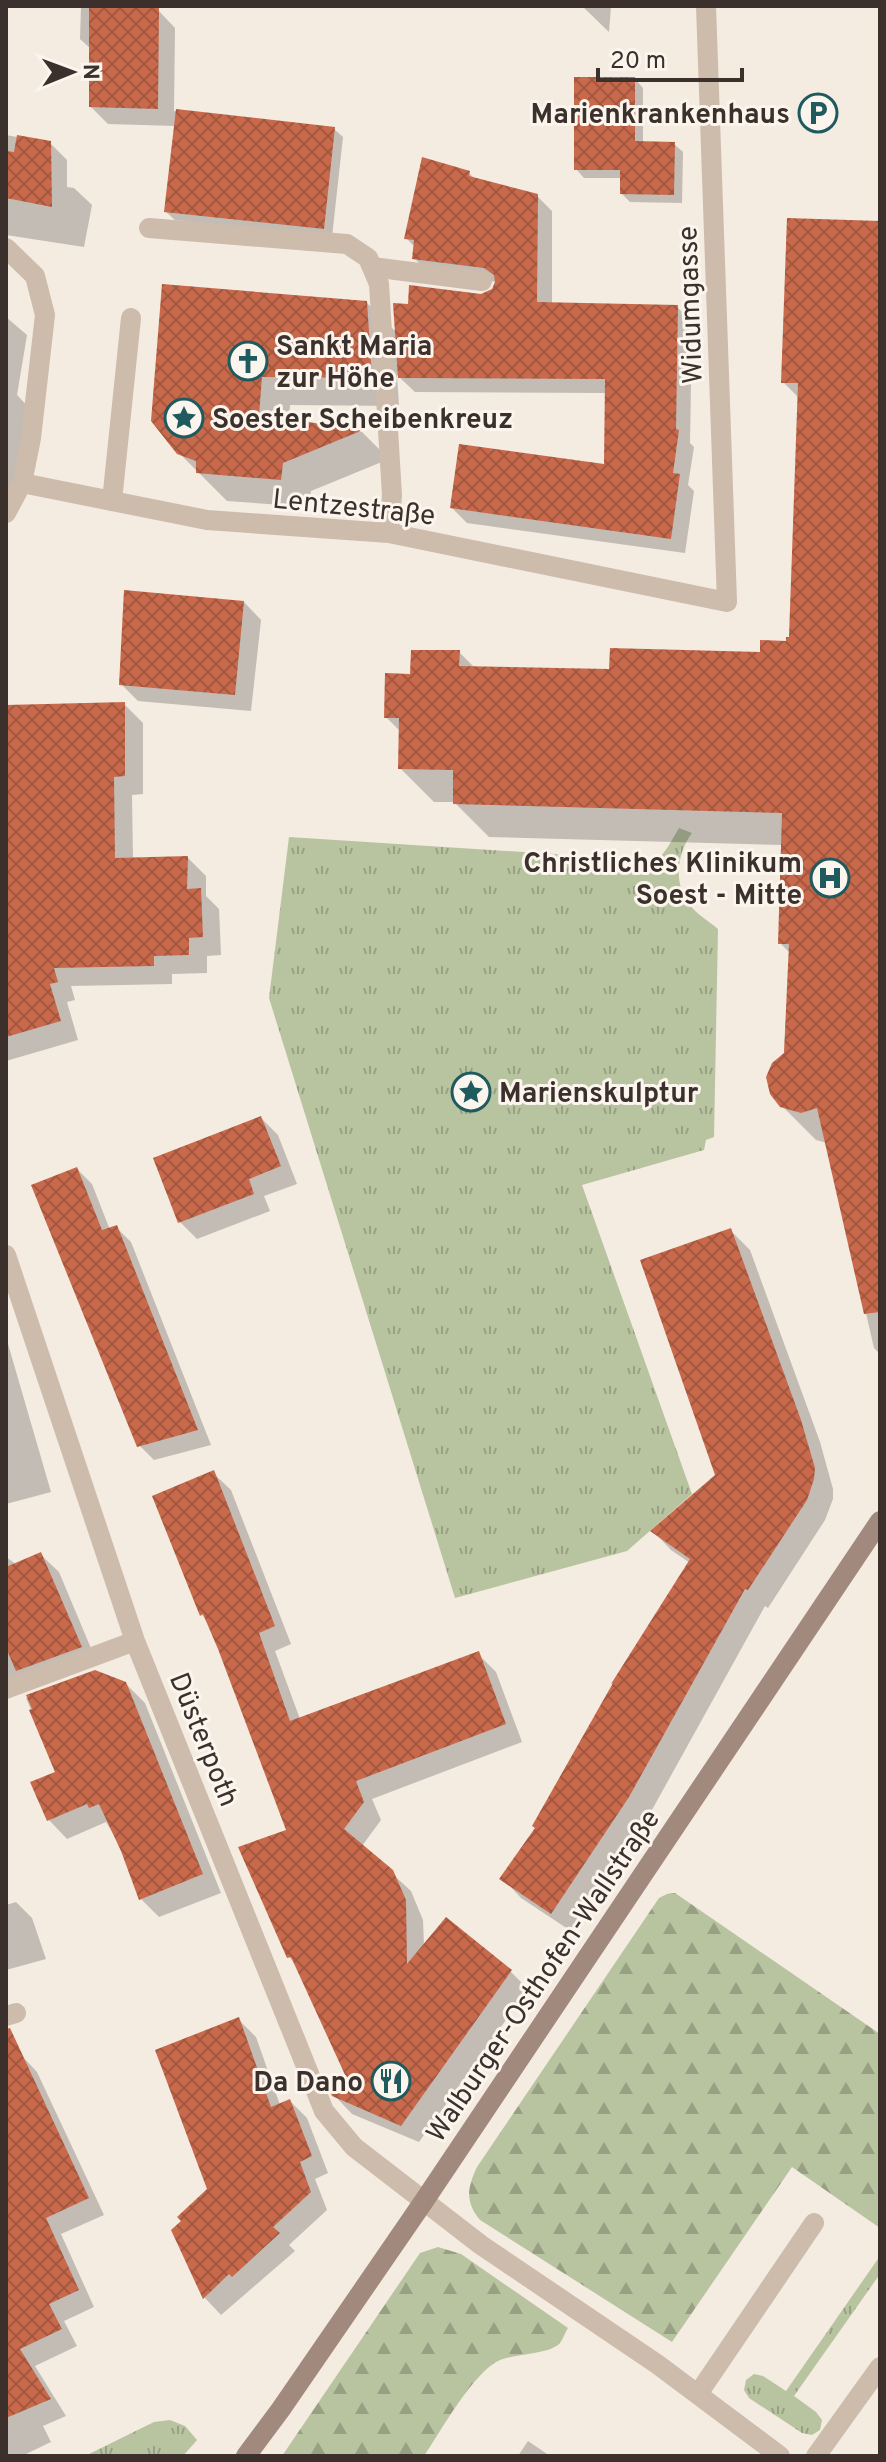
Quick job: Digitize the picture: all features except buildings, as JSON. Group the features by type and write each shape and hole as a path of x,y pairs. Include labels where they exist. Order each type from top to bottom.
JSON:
{"street":[{"name":"Widumgasse","path":"706,6 727,602"},
{"path":"149,228 347,244 368,258 379,284 392,495 389,533"},
{"path":"6,248 35,276 45,315 31,438 22,483 6,513"},
{"path":"372,267 482,281"},
{"path":"112,501 131,318"},
{"name":"Lentzestraße","path":"22,483 207,520 389,533 727,602"},
{"name":"Düsterpoth","path":"6,1255 135,1641 324,2111 354,2147 481,2245 657,2364 780,2456"},
{"name":"Walburger-Osthofen-Wallstraße","path":"246,2456 424,2201 880,1521"},
{"path":"6,1689 135,1641"},
{"path":"698,2394 814,2223"},
{"path":"816,2456 880,2367"}],"green space":[{"path":"679,828 692,833 680,859 679,878 684,896 695,911 718,929 714,1137 706,1140 704,1150 582,1185 692,1494 627,1551 455,1598 269,998 289,837 569,855 603,868 625,871 647,866 658,859"},
{"path":"675,1893 880,2034 880,2228 792,2167 672,2342 480,2220 469,2195 477,2167 659,1898"},
{"path":"438,2247 461,2254 568,2328 560,2342 548,2350 506,2358 490,2366 469,2389 424,2456 282,2456 420,2253"},
{"path":"880,2256 880,2274 794,2396 822,2420 820,2430 812,2435 802,2433 749,2398 744,2390 746,2380 754,2374 763,2376 786,2391"},
{"path":"170,2420 185,2426 197,2440 183,2456 85,2456 154,2422"}],"place":[{"name":"Marienkrankenhaus","path":"818,113"},
{"name":"Sankt Maria zur Höhe","path":"248,361"},
{"name":"Soester Scheibenkreuz","path":"184,418"},
{"name":"Christliches Klinikum Soest - Mitte","path":"830,878"},
{"name":"Marienskulptur","path":"471,1092"},
{"name":"Da Dano","path":"391,2081"}]}
